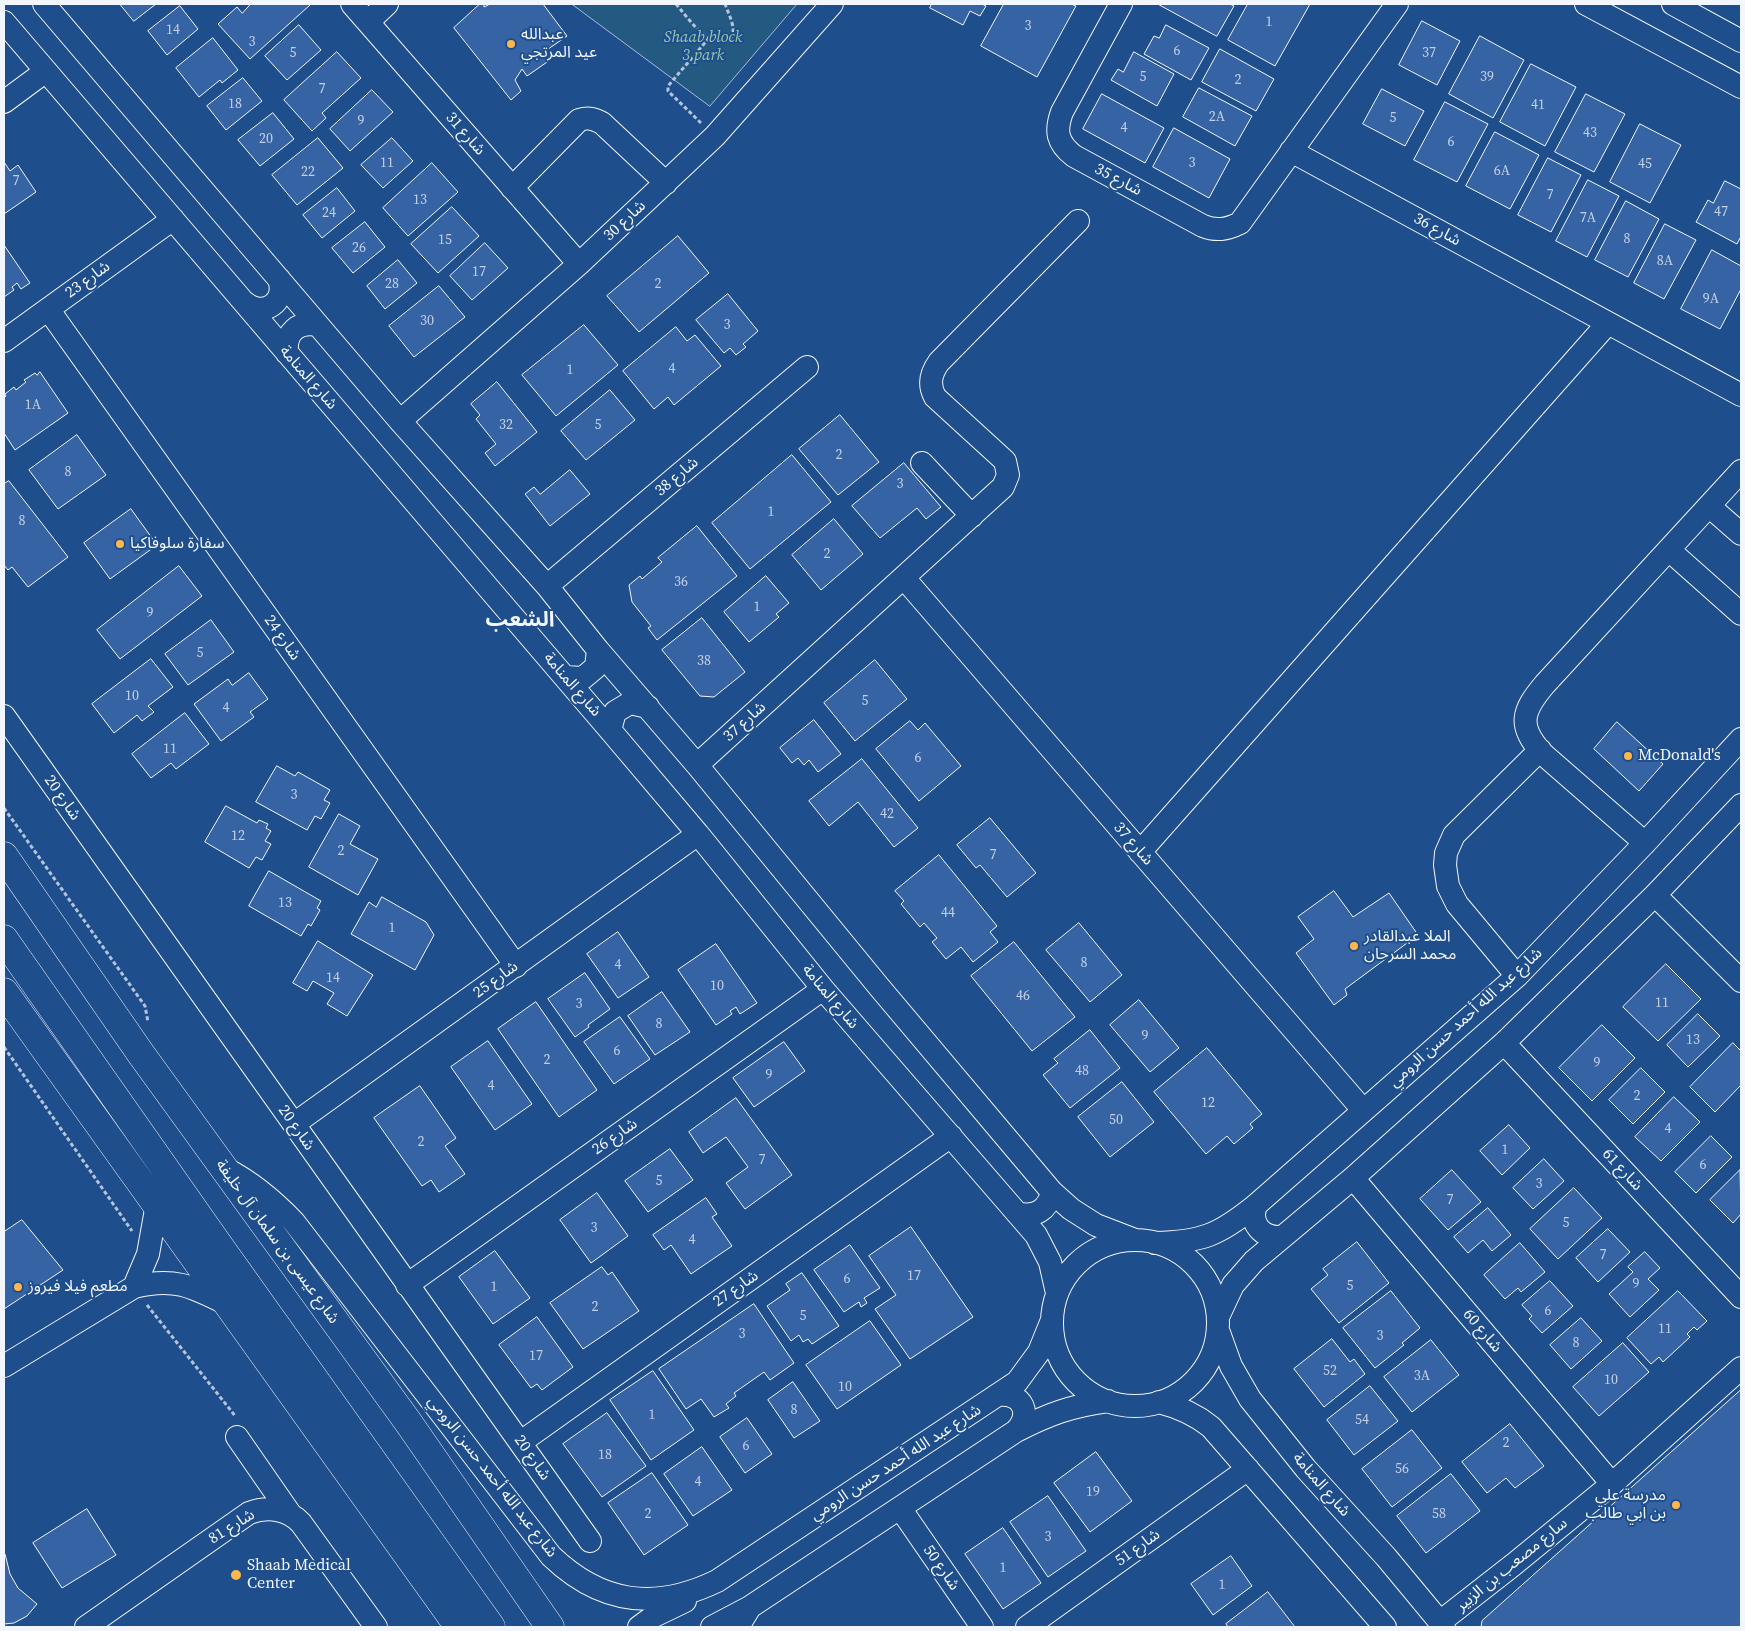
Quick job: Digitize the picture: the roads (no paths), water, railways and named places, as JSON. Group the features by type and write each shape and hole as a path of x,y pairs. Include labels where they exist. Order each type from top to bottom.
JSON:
{"highway":[{"name":"شارع عيسى بن سلمان آل خليفة","path":"4,856 224,1169 408,1422 550,1627"},
{"path":"4,939 223,1252 491,1627"},
{"path":"4,992 157,1204 450,1622"}],"street":[{"path":"44,4 400,420 547,586 598,650 648,706 874,981 1052,1192 1071,1209 1096,1225 1145,1242 1171,1248 1186,1257 1208,1284 1215,1300 1218,1324"},
{"name":"شارع 31","path":"352,4 579,264"},
{"path":"368,22 387,4"},
{"name":"شارع 30","path":"400,420 579,264 715,136 832,4"},
{"name":"شارع 35","path":"1121,4 1062,112 1058,134 1067,151 1203,226 1219,230 1230,228 1240,223 1291,151"},
{"path":"1291,151 1397,4"},
{"path":"1586,4 1736,79"},
{"path":"1674,4 1741,41"},
{"name":"شارع المنامة","path":"4,22 565,677 698,834 823,989 1036,1235 1047,1253 1053,1269 1057,1293"},
{"path":"4,102 46,71"},
{"path":"512,188 580,120 587,118 594,119 602,124 666,183"},
{"name":"شارع 36","path":"1291,151 1741,395"},
{"name":"شارع 23","path":"4,341 173,219"},
{"name":"شارع 37","path":"697,765 1003,487 1008,468 1005,460 936,396 931,385 934,370 939,362 1078,221"},
{"path":"244,302 254,309 273,305 281,290 279,278"},
{"name":"شارع 24","path":"48,309 516,966"},
{"path":"1140,852 1608,323"},
{"path":"287,353 288,337 293,330 305,324 318,324"},
{"name":"شارع 38","path":"547,586 807,367"},
{"path":"922,462 972,516"},
{"path":"1645,843 1540,750 1529,736 1526,727 1527,709 1532,699 1741,471"},
{"path":"1709,506 1741,534"},
{"path":"1669,550 1741,614"},
{"name":"شارع 37","path":"904,578 1362,1110"},
{"path":"565,677 582,678 596,667 598,650"},
{"path":"610,730 615,712 630,703 648,706"},
{"name":"شارع 20","path":"4,716 590,1541"},
{"name":"شارع عبد الله أحمد حسن الرومي","path":"1145,1242 1191,1240 1218,1232 1230,1226 1256,1205 1362,1110 1518,976 1741,739"},
{"path":"1518,976 1457,904 1446,878 1446,853 1454,835 1540,750"},
{"path":"1145,1242 1118,1242 1102,1247 1075,1265 1057,1293 1052,1320 1053,1338 1058,1354 1067,1370 1078,1383 1092,1394 1124,1405 1142,1406 1158,1402 1174,1396 1188,1387 1210,1360 1216,1344 1218,1324 1226,1296 1242,1273 1353,1178 1504,1043 1655,895 1741,805"},
{"name":"شارع 25","path":"294,1124 698,834"},
{"path":"1655,895 1741,981"},
{"name":"شارع 26","path":"407,1285 823,989"},
{"name":"شارع 61","path":"1504,1043 1741,1297"},
{"name":"شارع 27","path":"521,1442 951,1136"},
{"name":"شارع عبد الله أحمد حسن الرومي","path":"224,1169 244,1178 262,1191 279,1205 294,1222 551,1556 564,1568 592,1586 624,1597 658,1599 675,1597 697,1591 717,1582 1017,1382 1039,1352 1052,1320"},
{"name":"شارع 60","path":"1353,1178 1612,1484"},
{"path":"1017,1213 1024,1215 1039,1213 1046,1208 1052,1192"},
{"path":"134,1288 148,1254 157,1204"},
{"path":"1256,1205 1253,1216 1258,1228 1268,1236 1282,1237"},
{"path":"4,1366 134,1288 151,1283 168,1282 185,1285 227,1304"},
{"name":"شارع المنامة","path":"1218,1324 1230,1366 1250,1399 1306,1469 1386,1557 1442,1625"},
{"name":"سارع مصعب بن الزبير","path":"1442,1625 1612,1484 1741,1368"},
{"path":"1000,1394 1013,1396 1023,1407 1024,1420 1016,1431"},
{"path":"712,1627 750,1607 1016,1431 1060,1410 1108,1401"},
{"path":"1158,1402 1173,1406 1199,1418 1221,1437 1385,1627"},
{"path":"237,1437 291,1515 301,1523 376,1627"},
{"name":"شارع 51","path":"1027,1627 1248,1469"},
{"name":"شارع 50","path":"900,1508 982,1627"},
{"name":"شارع 81","path":"86,1627 250,1513 266,1509 291,1515"},
{"path":"639,1627 654,1616 684,1602 697,1591"},
{"path":"738,1627 750,1607"}],"place":[{"name":"عبدالله عيد المرتجي","path":"511,44"},
{"name":"سفارة سلوفاكيا","path":"120,544"},
{"name":"McDonald's","path":"1628,756"},
{"name":"الملا عبدالقادر محمد السرحان","path":"1354,946"},
{"name":"مطعم فيلا فيروز","path":"18,1287"},
{"name":"مدرسة علي بن ابي طالب","path":"1676,1505"},
{"name":"Shaab Medical Center","path":"236,1575"}],"district":[{"name":"الشعب","path":"520,621"}],"park label":[{"name":"Shaab block 3 park","path":"703,47"}]}
